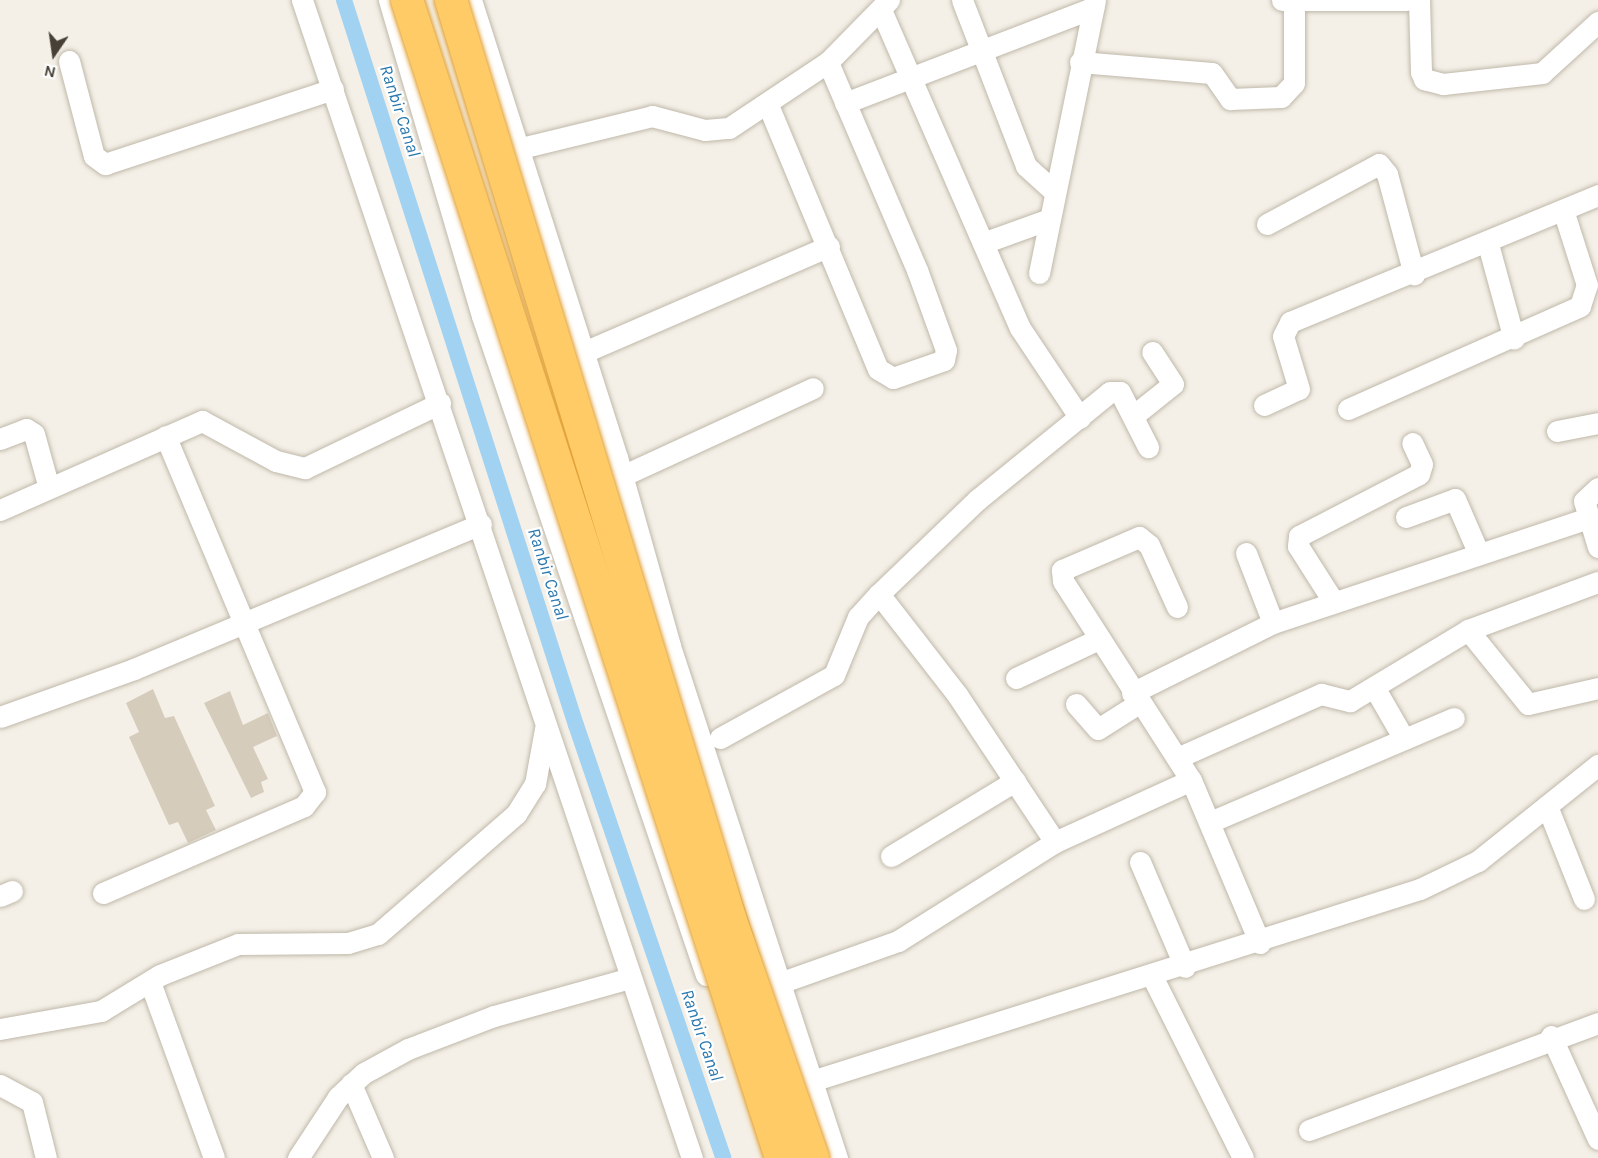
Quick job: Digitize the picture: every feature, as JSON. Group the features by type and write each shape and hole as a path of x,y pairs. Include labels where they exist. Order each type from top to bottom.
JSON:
{"highway":[{"path":"407,0 781,1158"},
{"path":"451,0 730,918 813,1158"}],"street":[{"path":"389,0 486,327 748,1100 765,1158"},
{"path":"471,0 622,477 670,646 837,1158"},
{"path":"962,0 1026,166 1053,190"},
{"path":"1080,62 1212,73 1230,99 1281,97 1294,84 1288,2 1407,0"},
{"path":"1419,0 1420,72 1424,79 1443,84 1542,73 1598,22"},
{"path":"296,1 333,89 481,524 546,729 692,1158"},
{"path":"846,104 912,74 1094,4"},
{"path":"1040,273 1053,190 1094,4"},
{"path":"518,149 652,116 718,131 768,105 828,62 885,5 983,243 1034,353 1080,418"},
{"path":"69,61 94,156 105,164 333,89"},
{"path":"768,105 884,376 892,378 944,360 946,350 917,270 828,62"},
{"path":"1267,224 1379,164 1387,174 1414,274"},
{"path":"1264,405 1299,389 1283,336 1290,322 1564,213 1598,195"},
{"path":"1348,409 1514,339 1575,310 1586,295 1564,213"},
{"path":"983,243 1047,220"},
{"path":"1488,244 1514,339"},
{"path":"582,353 829,246"},
{"path":"1133,416 1173,384 1152,352"},
{"path":"622,477 813,388"},
{"path":"720,738 834,675 858,617 879,594 977,500 1117,390 1148,447"},
{"path":"0,510 165,436 210,422 276,461 305,468 440,403"},
{"path":"1557,431 1598,423"},
{"path":"0,439 27,429 34,434 49,488"},
{"path":"103,893 304,806 314,796 165,436"},
{"path":"1334,601 1298,546 1299,536 1419,474 1422,464 1412,443"},
{"path":"1598,488 1585,496 1588,518 1598,547"},
{"path":"1406,517 1455,499 1478,552"},
{"path":"1076,704 1098,729 1135,698 1273,623 1478,552 1588,518"},
{"path":"0,717 243,623 481,524"},
{"path":"1177,607 1149,545 1129,536 1062,570 1063,581 1135,698 1191,780 1260,943"},
{"path":"1246,553 1273,623"},
{"path":"1177,758 1321,694 1329,692 1347,702 1468,630 1598,582"},
{"path":"879,594 958,696 1055,842"},
{"path":"1468,630 1528,704 1598,688"},
{"path":"1016,678 1099,639"},
{"path":"1374,687 1404,739"},
{"path":"1210,822 1454,718"},
{"path":"0,1027 87,1016 150,982 238,944 348,943 378,934 516,814 535,784 546,729"},
{"path":"748,1100 1153,978 1444,878 1478,861 1598,765"},
{"path":"788,980 898,941 1055,842 1191,780"},
{"path":"891,856 1015,781"},
{"path":"1548,806 1584,899"},
{"path":"1140,862 1185,967"},
{"path":"298,1158 351,1084 408,1049 472,1024 630,978"},
{"path":"1153,978 1243,1158"},
{"path":"150,982 214,1158"},
{"path":"1309,1130 1551,1036 1598,1023"},
{"path":"1551,1036 1598,1139"},
{"path":"351,1084 383,1158"},
{"path":"0,1085 32,1102 46,1158"}],"building":[{"path":"153,689 165,718 174,716 215,806 206,810 216,830 188,843 178,822 169,825 129,737 139,732 126,703"},
{"path":"230,691 243,725 268,713 277,736 253,747 268,779 261,782 264,792 251,798 204,703"}],"waterway":[{"name":"Ranbir Canal","path":"344,0 576,725 723,1158"}]}
